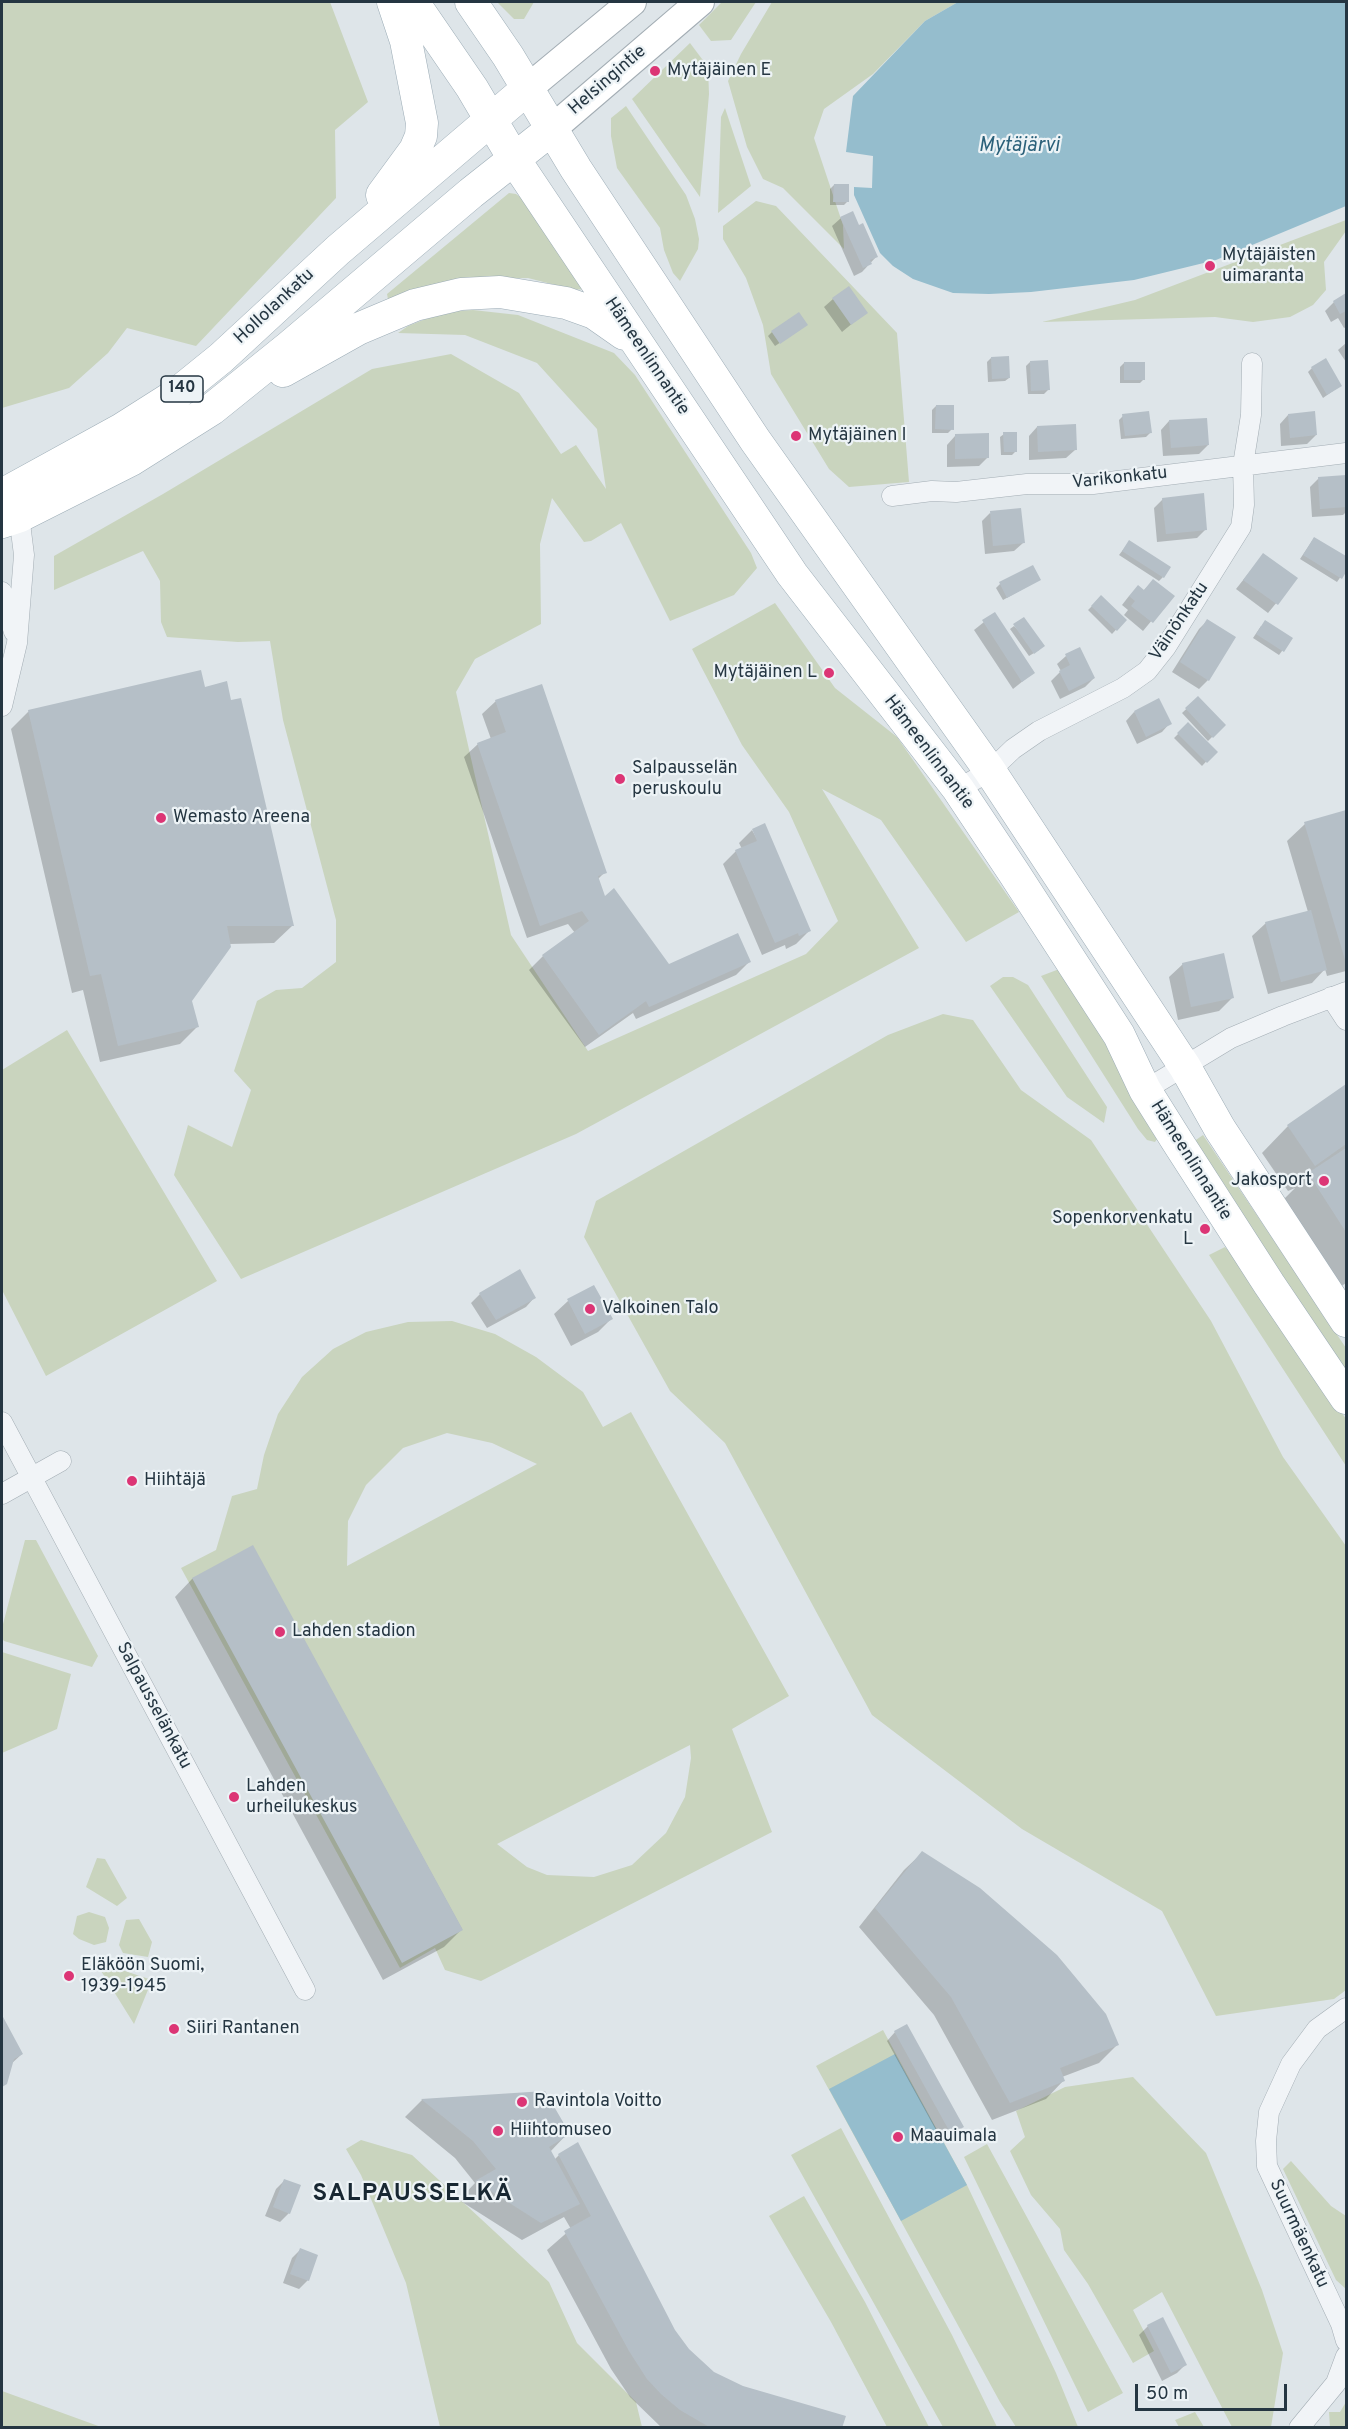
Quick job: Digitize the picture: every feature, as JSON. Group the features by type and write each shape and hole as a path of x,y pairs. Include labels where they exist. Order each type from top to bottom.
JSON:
{"main road":[{"path":"338,250 403,169 421,136 419,100 406,41 393,2"},
{"name":"Hämeenlinnantie","path":"413,2 645,357 792,574 958,789 1119,1035 1145,1090 1269,1284 1347,1398"},
{"path":"471,2 755,440 990,771 1104,942 1185,1067 1220,1129 1347,1321"},
{"name":"140","path":"527,89 632,2"},
{"name":"Helsingintie","path":"514,159 700,2"},
{"name":"Hollolankatu","path":"9,505 174,396 221,358 338,250 527,89"},
{"name":"Hollolankatu","path":"9,505 131,460 212,409 297,341 514,159"},
{"path":"212,409 358,329 415,304 461,294 500,292 566,303 594,313 619,329 645,357"}],"street":[{"name":"Väinönkatu","path":"958,789 990,771 1013,749 1039,731 1123,688 1147,671 1178,627 1241,527 1245,505 1243,465 1251,415 1252,363"},
{"name":"Varikonkatu","path":"892,496 1027,484 1093,484 1347,453"},
{"path":"2,705 17,644 24,555 9,505"},
{"path":"2,592 17,644"},
{"path":"1145,1090 1231,1038 1339,995 1347,1020"},
{"name":"Salpausselänkatu","path":"2,1422 304,1990"},
{"path":"2,1494 61,1461"},
{"name":"Suurmäenkatu","path":"1347,2008 1317,2030 1291,2064 1269,2112 1266,2150 1267,2166 1347,2340"},
{"path":"1299,2427 1336,2383 1347,2356"}],"green space":[{"path":"2,2 330,2 368,102 335,130 336,198 196,346 127,328 108,353 69,388 2,408"},
{"path":"497,2 534,2 524,19 514,19"},
{"path":"722,2 756,2 731,40 711,41 699,25"},
{"path":"772,2 958,2 925,21 873,74 824,109 814,138 843,225 844,249 783,188 763,179 747,147 728,81"},
{"path":"690,43 708,67 709,94 700,197 632,99"},
{"path":"626,106 686,195 695,219 699,239 698,249 680,281 673,273 664,250 660,228 617,168 611,136 611,118"},
{"path":"725,108 751,186 718,213 721,117"},
{"path":"509,193 516,194 525,201 583,289 575,290 528,278 481,279 429,287 388,299 387,294"},
{"path":"756,201 776,206 897,333 909,482 849,487 829,469 771,374 763,325 746,278 723,239 723,226"},
{"path":"1346,220 1346,231 1324,262 1326,290 1313,305 1290,317 1253,322 1215,317 1042,322 1135,300"},
{"path":"473,310 518,315 614,353 635,375 751,553 757,568 734,595 670,621 621,523 591,541 584,542 552,498 540,544 541,624 475,659 456,692 511,935 588,1051 806,954 838,921 789,812 742,745 692,649 775,603 835,688 897,737 1019,912 966,942 881,820 822,789 919,948 576,1134 241,1279 174,1175 188,1125 232,1147 251,1090 234,1071 257,1001 276,990 302,988 336,962 336,920 283,720 270,641 238,642 167,637 161,622 160,581 143,551 54,590 54,556 163,494 372,369 451,354 519,393 561,454 576,445 606,489 597,429 537,363 465,335 398,333 408,326 443,312"},
{"path":"1062,968 1159,1136 1155,1142 1147,1140 1138,1129 1041,976"},
{"path":"1003,977 1013,977 1028,985 1107,1107 1104,1123 1067,1097 990,986"},
{"path":"943,1014 973,1020 1021,1090 1091,1140 1211,1321 1283,1457 1346,1546 1346,1990 1334,1999 1216,2016 1162,1911 1022,1829 872,1715 725,1443 670,1391 584,1237 596,1201 888,1035"},
{"path":"67,1030 217,1281 46,1376 2,1290 2,1070"},
{"path":"1203,1135 1346,1348 1346,1375 1193,1142"},
{"path":"1225,1247 1251,1276 1346,1419 1346,1466 1209,1255"},
{"path":"452,1321 495,1334 536,1357 583,1392 603,1427 631,1412 789,1696 732,1729 772,1832 481,1981 445,1970 435,1948 400,1968 181,1568 216,1550 232,1496 257,1489 264,1455 278,1414 302,1377 333,1349 366,1332 408,1322","holes":["447,1433 492,1443 537,1464 347,1566 348,1521 366,1485 403,1448","690,1745 691,1758 685,1797 666,1833 632,1865 594,1877 547,1875 527,1867 497,1844"]},
{"path":"25,1540 36,1540 98,1656 92,1667 4,1641 2,1638 2,1628"},
{"path":"2,1652 71,1674 57,1729 2,1753"},
{"path":"97,1858 105,1859 127,1898 117,1906 86,1887"},
{"path":"89,1912 105,1917 109,1928 106,1942 94,1945 73,1934 77,1916"},
{"path":"139,1919 152,1942 148,1957 123,1953 119,1945 126,1920"},
{"path":"101,1963 152,1980 134,2024 98,1966"},
{"path":"883,2030 967,2185 1056,2373 1078,2427 1016,2427 1000,2402 816,2066"},
{"path":"1133,2077 1206,2153 1262,2290 1283,2353 1271,2427 1232,2427 1162,2292 1133,2310 1154,2351 1133,2363 1088,2284 1064,2250 1060,2229 1031,2195 1010,2151 1025,2137 1016,2111 1065,2087"},
{"path":"841,2128 952,2335 997,2427 943,2427 791,2155"},
{"path":"361,2140 412,2155 549,2282 577,2343 636,2402 642,2427 440,2427 406,2283 361,2175 346,2149"},
{"path":"987,2144 1123,2393 1088,2412 964,2157"},
{"path":"1291,2161 1331,2206 1346,2216 1346,2289 1336,2280 1283,2169"},
{"path":"804,2196 865,2302 929,2427 887,2427 831,2322 769,2216"},
{"path":"2,2391 101,2427 2,2427"},
{"path":"1346,2402 1346,2427 1330,2427 1329,2412 1340,2412"},
{"path":"1195,2412 1204,2427 1179,2427 1175,2420"}],"water":[{"name":"Mytäjärvi","path":"958,2 1346,2 1346,206 1216,260 1134,280 1031,292 989,294 953,293 913,279 893,266 880,253 854,195 854,187 872,188 873,156 846,152 853,96 925,21"},
{"name":"Maauimala","path":"895,2054 967,2185 901,2221 829,2089"}],"building":[{"path":"834,184 849,184 849,202 833,202"},
{"path":"853,211 859,225 863,223 878,257 870,260 872,264 863,268 840,217"},
{"path":"849,286 868,313 851,325 832,298"},
{"path":"1346,293 1346,311 1340,314 1333,301"},
{"path":"799,312 808,325 780,344 771,331"},
{"path":"1009,356 1010,378 992,379 991,357"},
{"path":"1326,358 1342,386 1327,395 1311,367"},
{"path":"1048,360 1050,390 1031,391 1030,361"},
{"path":"1124,362 1145,362 1145,380 1124,380"},
{"path":"936,405 954,405 954,430 935,429"},
{"path":"1149,411 1152,433 1125,436 1122,414"},
{"path":"1315,411 1317,435 1290,438 1288,414"},
{"path":"1207,418 1209,445 1171,448 1169,420"},
{"path":"1076,424 1077,450 1038,452 1037,426"},
{"path":"1003,432 1017,432 1017,452 1004,452"},
{"path":"989,433 989,458 955,459 955,434"},
{"path":"1346,475 1346,507 1320,509 1318,477"},
{"path":"1204,493 1207,530 1166,534 1162,498"},
{"path":"1021,508 1025,543 993,546 990,511"},
{"path":"1314,537 1346,556 1346,572 1342,579 1303,555"},
{"path":"1129,540 1171,567 1164,578 1122,551"},
{"path":"1263,553 1298,578 1278,605 1243,580"},
{"path":"1033,565 1041,580 1007,598 999,582"},
{"path":"1153,579 1175,596 1153,623 1131,606 1135,601 1129,596 1138,585 1144,590"},
{"path":"1101,595 1127,620 1117,631 1091,606"},
{"path":"995,612 1035,673 1022,682 982,620"},
{"path":"1024,617 1045,646 1034,654 1013,624"},
{"path":"1207,619 1236,637 1209,681 1180,662"},
{"path":"1265,620 1293,638 1284,652 1256,634"},
{"path":"1080,647 1095,678 1069,691 1059,671 1070,665 1065,654"},
{"name":"Wemasto Areena","path":"201,670 205,687 227,681 231,700 241,698 294,926 227,926 231,947 192,1001 199,1027 118,1046 101,974 90,976 28,710"},
{"path":"542,684 607,873 598,876 605,896 614,888 669,964 738,933 751,962 649,1007 646,1001 599,1035 542,955 589,921 582,911 540,926 477,743 506,732 495,700"},
{"path":"1198,696 1226,725 1213,738 1185,708"},
{"path":"1159,698 1172,724 1146,737 1134,711"},
{"path":"1188,722 1218,752 1207,763 1177,733"},
{"path":"1346,810 1346,963 1304,822"},
{"path":"765,823 811,931 799,936 798,933 775,943 735,850 757,841 752,829"},
{"path":"1311,910 1327,970 1281,982 1265,922"},
{"path":"1224,953 1234,998 1191,1007 1182,963"},
{"path":"1346,1084 1346,1144 1315,1166 1287,1125"},
{"path":"1346,1148 1346,1232 1308,1173"},
{"path":"520,1269 536,1298 496,1320 479,1293"},
{"name":"Valkoinen Talo","path":"594,1285 613,1319 585,1334 567,1299"},
{"path":"253,1545 463,1930 402,1963 192,1578"},
{"path":"922,1851 980,1888 1057,1955 1106,2014 1119,2045 1060,2068 1065,2081 1010,2103 951,1997 875,1908"},
{"path":"2,2015 23,2054 14,2059 7,2084 2,2087"},
{"path":"907,2024 964,2127 951,2134 894,2031"},
{"path":"545,2091 570,2134 549,2147 580,2204 541,2223 475,2181 496,2169 473,2141 421,2099"},
{"path":"578,2142 675,2330 689,2349 714,2372 743,2386 846,2416 842,2428 711,2428 680,2410 647,2379 629,2351 564,2231 591,2216 558,2154"},
{"path":"284,2179 301,2185 290,2214 273,2207"},
{"path":"300,2248 318,2255 309,2281 290,2274"},
{"path":"1163,2317 1187,2365 1171,2373 1147,2325"}],"place":[{"name":"Mytäjäinen E","path":"655,71"},
{"name":"Mytäjäisten uimaranta","path":"1210,266"},
{"name":"Mytäjäinen I","path":"796,436"},
{"name":"Mytäjäinen L","path":"829,673"},
{"name":"Salpausselän peruskoulu","path":"620,779"},
{"name":"Wemasto Areena","path":"161,818"},
{"name":"Jakosport","path":"1324,1181"},
{"name":"Sopenkorvenkatu L","path":"1205,1229"},
{"name":"Valkoinen Talo","path":"590,1309"},
{"name":"Hiihtäjä","path":"132,1481"},
{"name":"Lahden stadion","path":"280,1632"},
{"name":"Lahden urheilukeskus","path":"234,1797"},
{"name":"Eläköön Suomi, 1939-1945","path":"69,1976"},
{"name":"Siiri Rantanen","path":"174,2029"},
{"name":"Ravintola Voitto","path":"522,2102"},
{"name":"Hiihtomuseo","path":"498,2131"},
{"name":"Maauimala","path":"898,2137"}],"district":[{"name":"SALPAUSSELKÄ","path":"413,2195"}]}
